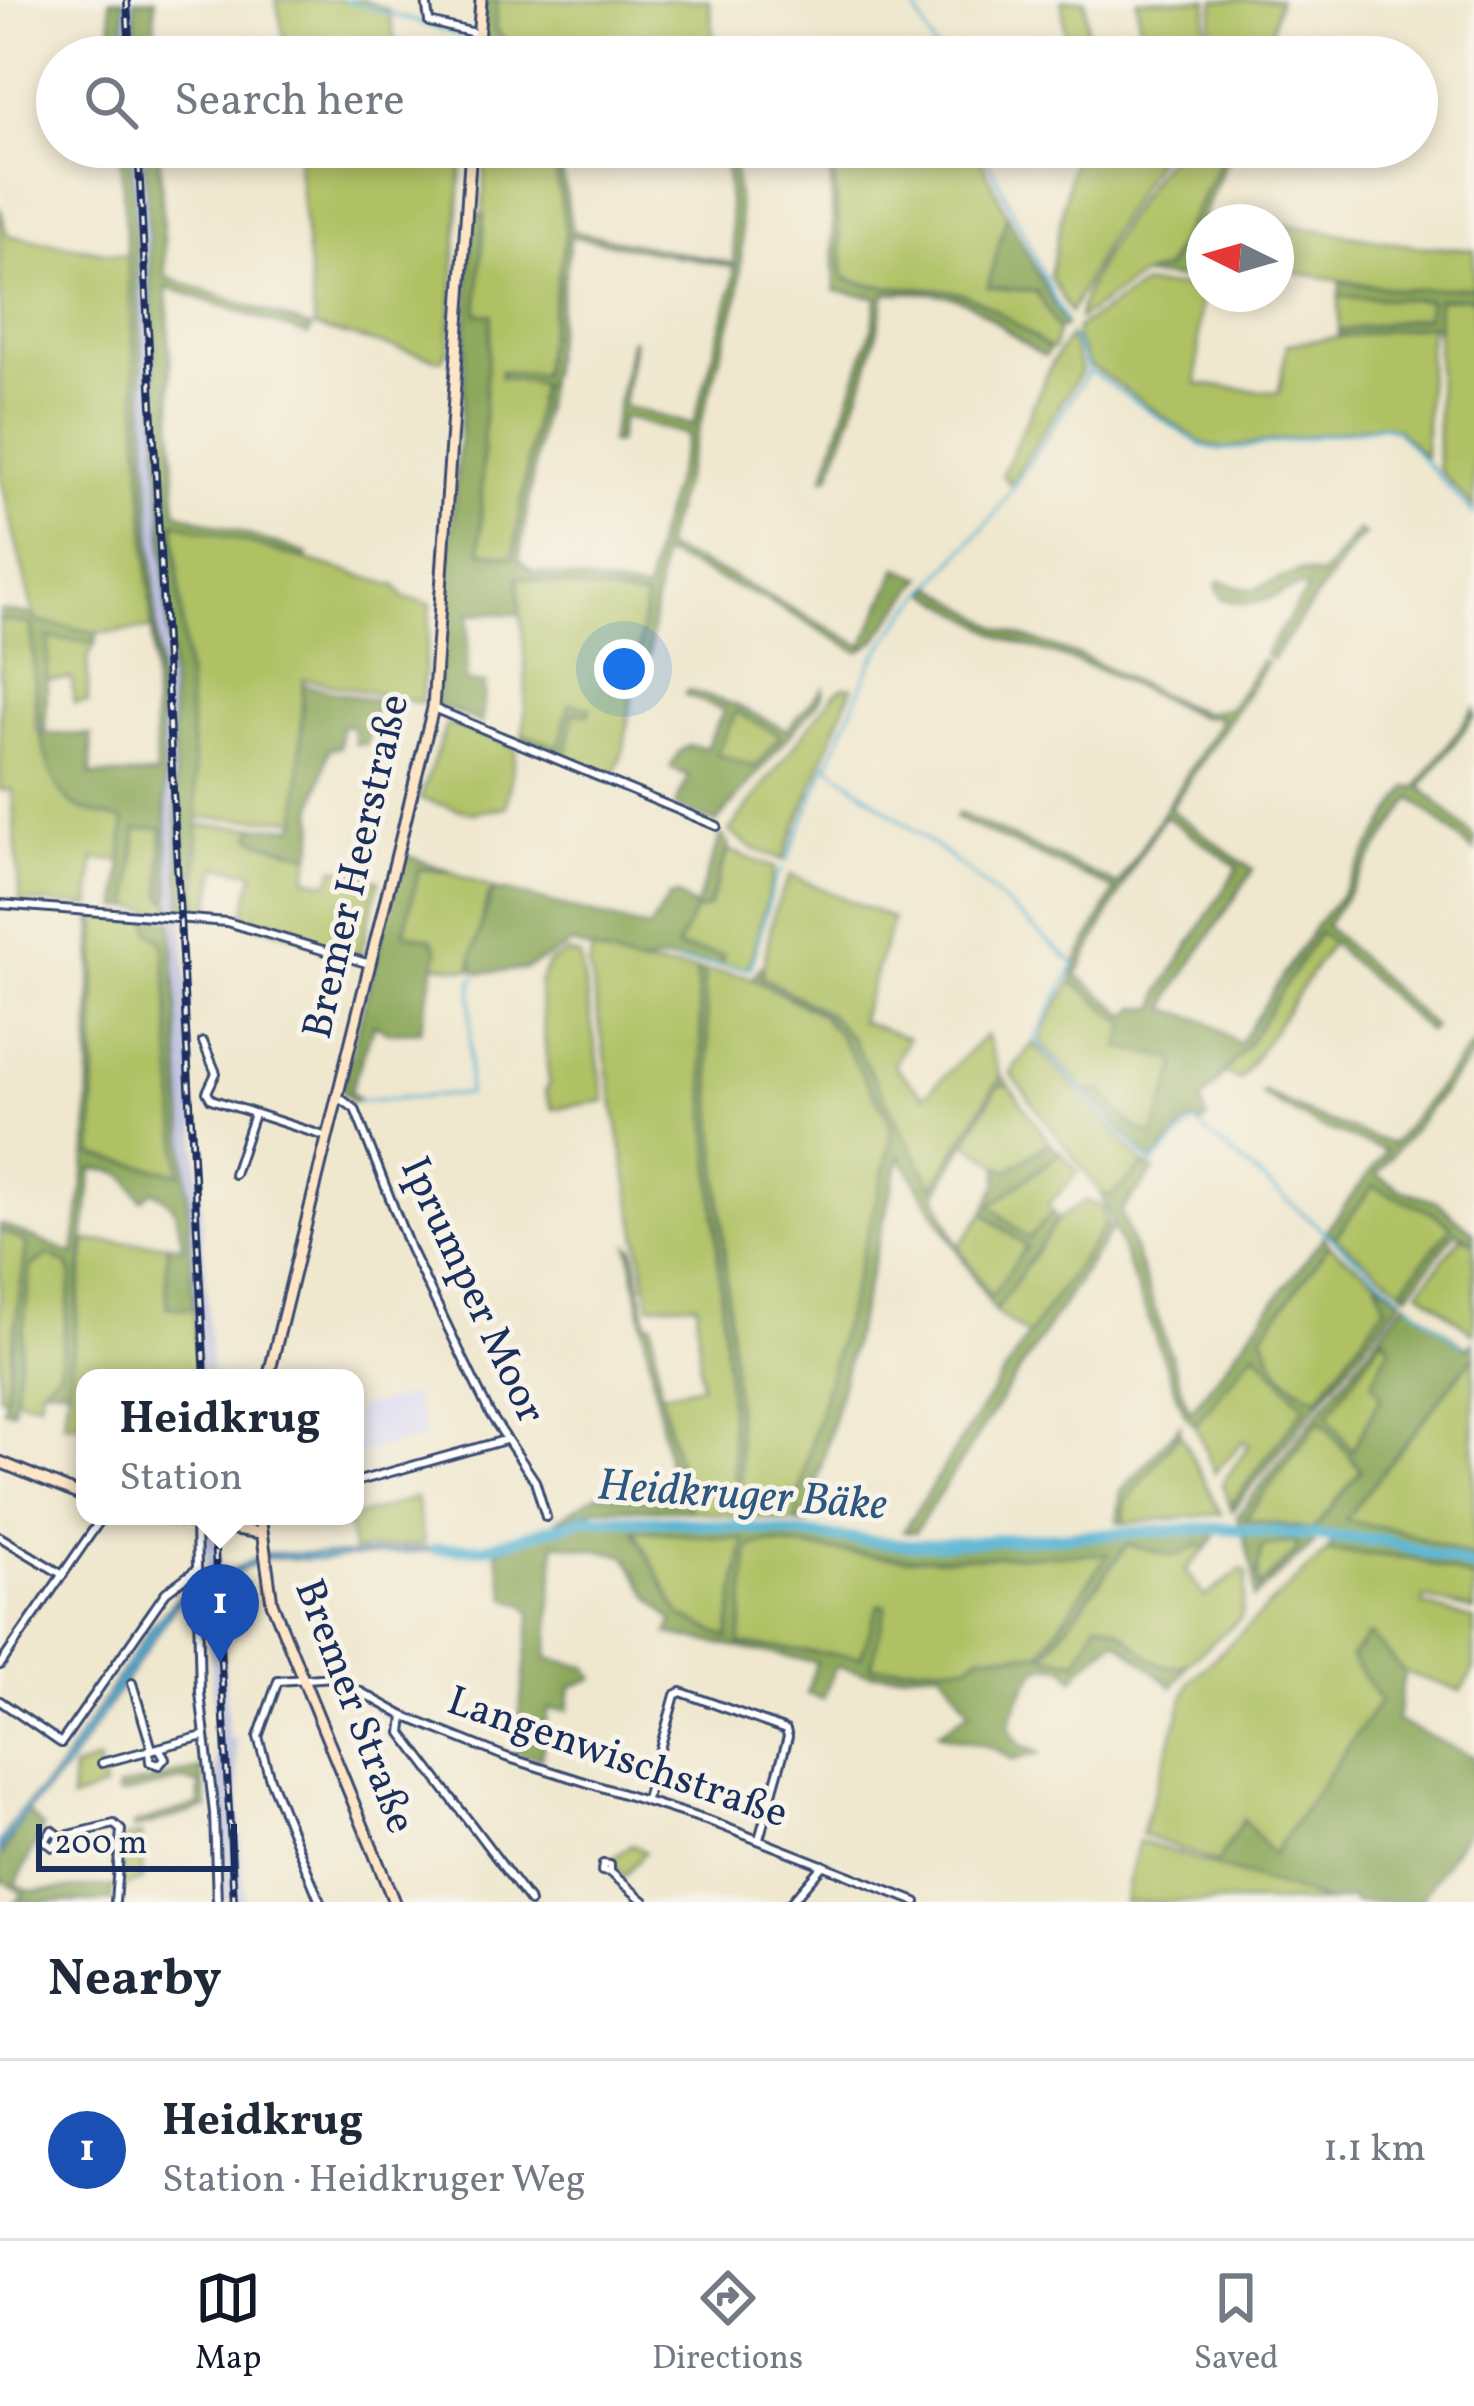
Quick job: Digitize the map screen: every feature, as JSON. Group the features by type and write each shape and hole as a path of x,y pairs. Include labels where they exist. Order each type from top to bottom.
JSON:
{"main road":[{"path":"479,36 481,0"},
{"name":"Bremer Heerstraße","path":"270,1369 433,708 470,168"},
{"path":"0,1462 76,1493"},
{"path":"203,1525 261,1533 261,1525"},
{"name":"Bremer Straße","path":"261,1533 272,1603 394,1902"}],"street":[{"path":"426,0 429,22 460,36"},
{"path":"433,708 717,826"},
{"path":"0,904 227,922 370,964"},
{"path":"203,1042 216,1073 208,1094 327,1137"},
{"name":"Iprumper Moor","path":"337,1096 355,1109 410,1249 505,1440 535,1481 546,1517"},
{"path":"234,1174 254,1114"},
{"path":"364,1479 505,1440"},
{"path":"0,1665 97,1525"},
{"path":"196,1525 204,1736 218,1902"},
{"path":"0,1537 63,1575"},
{"path":"0,1701 61,1743 166,1592 198,1573"},
{"path":"300,1676 278,1681 258,1737 320,1902"},
{"name":"Langenwischstraße","path":"300,1676 334,1676 404,1716 506,1757 646,1799 916,1902"},
{"path":"132,1683 154,1749"},
{"path":"646,1799 675,1695 681,1692 786,1730 788,1737 759,1839"},
{"path":"404,1716 402,1733 530,1902"},
{"path":"102,1763 204,1736"},
{"path":"61,1837 114,1824 121,1830 115,1902"},
{"path":"791,1902 823,1865"},
{"path":"610,1872 645,1902"}],"shaded area":[{"path":"123,0 134,0 137,36 125,36"},
{"path":"132,168 145,168 178,845 211,1369 197,1369"},
{"path":"413,1396 425,1437 364,1452 364,1406"},
{"path":"203,1525 219,1525 229,1738 236,1739 244,1902 224,1902"}],"green space":[{"path":"110,0 123,0 125,36 112,36"},
{"path":"134,0 155,0 154,36 137,36"},
{"path":"276,0 362,0 389,10 394,36 284,36"},
{"path":"486,0 497,0 495,30 501,36 483,36"},
{"path":"497,0 709,0 713,36 502,36 495,29"},
{"path":"1062,0 1085,0 1088,36 1065,36"},
{"path":"1137,0 1208,0 1204,36 1140,36"},
{"path":"1215,0 1279,0 1270,36 1209,36"},
{"path":"121,168 132,168 170,895 166,900 162,894 162,828 136,829 131,907 119,908 124,820 77,807 63,795 39,723 31,624 0,620 0,611 34,615 36,621 97,633 95,643 49,638 45,734 91,735 91,775 156,775 152,627"},
{"path":"145,168 160,168 166,277 312,328 308,335 167,287 176,512 308,554 306,560 174,522 198,818 197,914 182,914"},
{"path":"298,168 462,168 449,347 442,360 315,327"},
{"path":"485,168 555,168 566,233 541,376 502,371 500,376 540,383 513,557 480,552 485,387 477,314"},
{"path":"555,168 562,168 572,231 735,264 726,168 734,168 742,241 739,293 663,548 728,575 863,646 898,568 923,578 874,642 859,652 770,602 662,554 645,682 636,684 646,599 518,577 520,614 469,613 466,682 485,684 482,723 437,705 463,396 472,214 484,215 477,314 492,315 480,551 513,557 540,384 500,377 501,371 541,375 566,233","holes":["571,236 734,267 733,286 693,425 623,406 631,340 610,443 617,443 622,417 688,435 657,537 647,592 533,572 519,560"]},
{"path":"829,168 833,168 844,278 964,295 1050,349 1045,356 962,300 929,293 885,293 862,386 830,476 824,477 873,326 877,297 835,291"},
{"path":"833,168 985,168 1007,214 989,287 1037,292 1058,330 1054,348 963,295 870,285 844,277"},
{"path":"1071,168 1151,168 1070,313 1050,276"},
{"path":"1160,168 1216,168 1198,204 1186,204 1186,228 1165,269 1141,276 1079,319 1103,257"},
{"path":"1216,168 1224,168 1208,204 1198,204"},
{"path":"0,207 7,235 128,256 152,629 97,633 35,621 0,476"},
{"path":"1007,214 1065,326 1058,330 1037,292 988,287"},
{"path":"1294,226 1413,246 1474,250 1474,288 1401,290 1294,272"},
{"path":"1186,229 1186,279 1141,276 1166,269"},
{"path":"1340,281 1401,290 1474,287 1474,297 1438,299 1438,329 1430,325 1339,337 1339,331 1427,317 1429,300 1339,297"},
{"path":"1143,285 1186,286 1186,312 1200,312 1197,384 1279,393 1287,344 1430,325 1425,457 1397,429 1381,425 1222,449 1201,443 1088,364 1075,336 1077,328"},
{"path":"1339,297 1429,299 1428,316 1339,331"},
{"path":"1474,297 1474,509 1438,469 1437,299"},
{"path":"1069,336 1082,370 1010,484 1002,475"},
{"path":"174,521 396,586 404,598 431,604 421,703 304,679 298,819 198,818"},
{"path":"1358,530 1365,535 1272,659 1265,654 1308,589 1300,586 1245,604 1222,599 1220,581 1252,590 1300,571 1322,576"},
{"path":"518,577 646,599 624,749 612,779 566,759 574,711 569,704 560,748 523,734 525,674"},
{"path":"934,586 1000,629 1083,657 1205,713 1230,708 1262,660 1267,663 1170,809 1253,870 1171,995 1167,1009 1207,1021 1239,1044 1408,787 1416,788 1474,709 1474,717 1421,787 1474,837 1474,851 1412,798 1326,926 1434,1027 1429,1032 1319,932 1248,1044 1201,1102 1207,1119 1202,1124 1195,1120 1186,1124 1152,1163 1087,1092 1102,1091 1132,1125 1154,1134 1177,1066 1172,1058 1119,1048 1127,1024 1072,981 1077,961 1115,890 955,818 959,813 1118,885 1222,718 1200,717 1092,667 1003,638 928,592","holes":["1165,816 1238,867 1161,990 1157,1008 1137,1007 1128,1016 1077,975"]},
{"path":"0,620 31,624 36,727 76,807 124,820 122,861 94,859 90,906 20,901 12,790 0,790"},
{"path":"49,637 95,643 88,658 88,702 74,703 72,679 46,680"},
{"path":"303,685 377,701 366,744 355,744 353,726 341,726 340,747 329,749 313,811 316,829 311,855 251,836 254,827 294,827 298,819"},
{"path":"852,687 783,860 751,848 729,831 833,695"},
{"path":"823,688 823,696 716,823 675,806 689,776 670,768 679,752 690,745 706,748 724,710 685,695 687,690 735,705 787,730","holes":["736,712 781,736 756,767 716,754"]},
{"path":"569,703 590,708 588,715 574,712 566,759 522,740 523,734 559,747"},
{"path":"736,711 781,736 756,767 716,754"},
{"path":"447,723 516,748 506,807 472,813 420,799"},
{"path":"198,825 254,827 252,836 261,842 311,855 306,878 329,883 334,867 379,880 360,955 242,920 254,872 218,866 207,916 197,914"},
{"path":"162,828 162,894 169,899 173,914 131,907 136,829"},
{"path":"721,835 729,844 708,907 694,912 677,948 723,955 722,965 663,960 637,965 573,944 525,969 474,970 472,956 492,892 507,891 649,929 669,897 678,895 695,908"},
{"path":"728,850 775,868 749,967 722,965 722,956 676,949 694,912 709,907"},
{"path":"403,854 452,872 419,869 404,933 432,939 438,950 420,1031 387,1032 374,1024 350,1092 358,1099 353,1102 342,1091"},
{"path":"419,869 452,872 496,890 488,895 470,969 435,965 438,950 432,939 404,933"},
{"path":"790,875 893,919 860,1021 908,1038 894,1065 924,1096 986,1035 1001,1076 933,1188 852,1039 830,1015 761,976 774,911"},
{"path":"93,914 93,1155 180,1174 164,943 151,932 147,918 172,921 194,1309 167,1307 167,1244 183,1247 173,1208 153,1191 141,1200 119,1173 92,1169 68,1388 41,1387 59,1371 72,1274 68,1265 49,1255 31,1267 13,1410 4,1409 27,1243 0,1231 0,1224 74,1255 87,1151"},
{"path":"96,916 147,918 151,932 164,943 181,1174 93,1156"},
{"path":"1320,932 1332,942 1240,1080 1225,1074"},
{"path":"592,950 637,965 696,970 738,1517 689,1510 661,1394 701,1385 696,1303 650,1305 589,966"},
{"path":"566,953 580,956 605,1101 553,1109 545,1092 549,1084 539,984 548,963"},
{"path":"760,967 764,969 761,977 830,1015 852,1039 933,1187 1001,1076 1009,1085 997,1087 936,1194 958,1247 991,1297 1026,1247 984,1213 998,1183 998,1167 1008,1171 1049,1142 1061,1153 991,1206 1028,1239 1053,1212 1058,1219 995,1312 900,1156 807,1523 795,1522 805,1466 883,1176 890,1121 839,1035 821,1014 753,979"},
{"path":"696,970 703,971 744,1516 738,1517"},
{"path":"703,971 745,975 821,1015 839,1035 891,1122 883,1176 805,1466 795,1522 744,1516"},
{"path":"1072,981 1127,1025 1119,1048 1173,1058 1177,1065 1155,1134 1132,1126 1102,1092 1087,1092 1041,1043 1045,1026"},
{"path":"1033,1043 1145,1165 1111,1196 1100,1192 1010,1073"},
{"path":"1474,1043 1474,1054 1376,1175 1438,1202 1474,1233 1474,1242 1456,1232 1407,1294 1401,1289 1452,1226 1373,1186 1335,1237 1326,1230 1386,1151 1320,1127 1262,1095 1392,1144"},
{"path":"1009,1085 1049,1142 1008,1171 965,1142 997,1086"},
{"path":"1061,1153 1078,1172 1048,1205 1053,1212 1028,1240 990,1206"},
{"path":"1145,1165 1155,1171 1121,1211 1190,1412 1324,1236 1329,1245 1262,1335 1275,1364 1289,1380 1318,1398 1385,1307 1377,1280 1402,1299 1232,1511 1230,1506 1305,1407 1255,1351 1195,1425 1185,1415 1100,1192 1111,1196"},
{"path":"1373,1186 1452,1226 1401,1289 1335,1237"},
{"path":"1085,1201 1102,1207 1106,1224 1028,1336 995,1312 1058,1219"},
{"path":"984,1213 1026,1246 991,1298 958,1247"},
{"path":"1106,1224 1111,1230 915,1532 903,1531 1028,1336"},
{"path":"0,1231 27,1242 5,1398 0,1396"},
{"path":"1461,1237 1474,1242 1474,1334 1419,1290"},
{"path":"86,1241 167,1244 167,1307 194,1309 197,1369 76,1369 76,1424 64,1423"},
{"path":"629,1245 634,1248 647,1323 652,1323 661,1394 689,1510 598,1508 555,1521 598,1494 675,1501"},
{"path":"1329,1245 1377,1280 1386,1307 1317,1399 1284,1375 1261,1335"},
{"path":"49,1255 68,1265 72,1274 59,1371 41,1387 39,1402 21,1400 15,1394 31,1267"},
{"path":"1406,1301 1467,1348 1473,1342 1474,1356 1345,1520 1397,1530 1474,1558 1474,1565 1385,1541 1474,1569 1474,1579 1413,1558 1327,1551 1336,1538 1385,1540 1241,1528 1237,1516","holes":["1384,1336 1390,1347 1372,1382 1381,1396 1352,1451 1328,1415","1320,1420 1361,1470 1313,1530 1245,1519"]},
{"path":"1384,1335 1391,1347 1382,1396 1352,1452 1327,1415"},
{"path":"1255,1350 1305,1407 1230,1506 1222,1484 1249,1445 1243,1441 1215,1473 1195,1425"},
{"path":"1474,1356 1474,1558 1397,1530 1344,1520"},
{"path":"1320,1420 1361,1470 1313,1530 1244,1519"},
{"path":"1180,1425 1180,1433 1125,1504 1124,1523 1117,1522 1121,1492"},
{"path":"1180,1433 1221,1514 1124,1523 1124,1504"},
{"path":"416,1498 424,1544 353,1551 348,1525 364,1525 364,1514"},
{"path":"587,1518 672,1522 912,1546 1220,1528 1206,1549 1199,1545 1175,1556 1127,1545 1044,1656 1078,1661 1097,1622 1110,1625 1162,1665 1188,1664 1173,1687 1117,1640 1074,1679 1066,1668 1045,1666 1028,1684 1009,1729 1020,1744 1039,1753 1012,1760 984,1745 938,1733 970,1711 941,1670 871,1674 836,1666 823,1699 807,1694 816,1662 668,1634 673,1621 650,1597 625,1555 555,1543 548,1658 587,1667 594,1678 571,1687 568,1710 548,1709 541,1758 515,1752 531,1616 527,1606 507,1598 496,1552","holes":["634,1530 744,1540 728,1638 680,1615","768,1543 902,1559 1108,1554 1040,1654 982,1654 968,1664 871,1667 886,1607 879,1604 861,1657 740,1644 749,1547"]},
{"path":"634,1529 744,1540 728,1638 680,1615"},
{"path":"1242,1531 1308,1536 1313,1544 1254,1598","holes":["1298,1544 1294,1554 1259,1588 1262,1547"]},
{"path":"768,1543 902,1559 1109,1553 1040,1654 982,1654 969,1664 870,1667 886,1607 879,1605 861,1657 739,1644 749,1546"},
{"path":"1200,1544 1206,1549 1185,1571 1205,1597 1242,1569 1247,1574 1241,1618 1187,1664 1161,1668 1119,1629 1097,1623 1078,1661 1044,1657 1127,1545 1174,1554"},
{"path":"1298,1544 1294,1554 1259,1588 1262,1546"},
{"path":"1327,1551 1413,1558 1474,1579 1474,1611 1424,1598 1423,1605 1474,1620 1474,1670 1461,1691 1404,1672 1370,1634 1351,1657 1380,1701 1271,1856 1244,1819 1217,1863 1141,1834 1189,1682"},
{"path":"1370,1634 1404,1672 1397,1721 1474,1757 1474,1821 1419,1902 1353,1902 1353,1898 1329,1902 1215,1866 1244,1819 1272,1855 1380,1701 1351,1657"},
{"path":"98,1761 104,1789 71,1800 73,1769"},
{"path":"201,1769 207,1808 133,1829 134,1824 199,1805 199,1784 180,1781 121,1795 118,1788"},
{"path":"27,1811 43,1828 16,1884 30,1891 113,1886 111,1901 15,1902 24,1895 3,1880 0,1884 0,1859"},
{"path":"141,1835 142,1880 120,1888 125,1839"},
{"path":"1139,1841 1329,1902 1124,1902"},
{"path":"631,1844 645,1852 624,1877 611,1860"}],"water":[{"path":"448,1549 320,1560 269,1557 179,1601 66,1769 27,1811 0,1853 0,1843 17,1815 58,1771 151,1628 179,1595 268,1553 351,1555"}],"waterway":[{"path":"345,0 462,36"},
{"path":"911,0 929,36"},
{"path":"992,168 1066,323"},
{"path":"1072,337 1089,371 1201,445 1219,450 1241,448 1382,426 1396,430 1474,515"},
{"path":"1089,371 996,513 906,614 873,659 828,765 970,873 1075,964 1035,1040 1152,1165 1194,1122 1401,1296"},
{"path":"787,861 827,763"},
{"path":"676,962 751,968 775,879 782,869"},
{"path":"358,1101 468,1094 476,976"},
{"path":"1409,1303 1461,1345"},
{"name":"Heidkruger Bäke","path":"436,1549 484,1548 588,1518 672,1521 912,1545 1220,1528 1386,1541 1474,1567"}],"railway":[{"path":"127,0 129,36"},
{"path":"139,168 205,1369"},
{"path":"213,1525 234,1902"}],"place":[{"name":"Heidkrug","path":"220,1663"}]}
